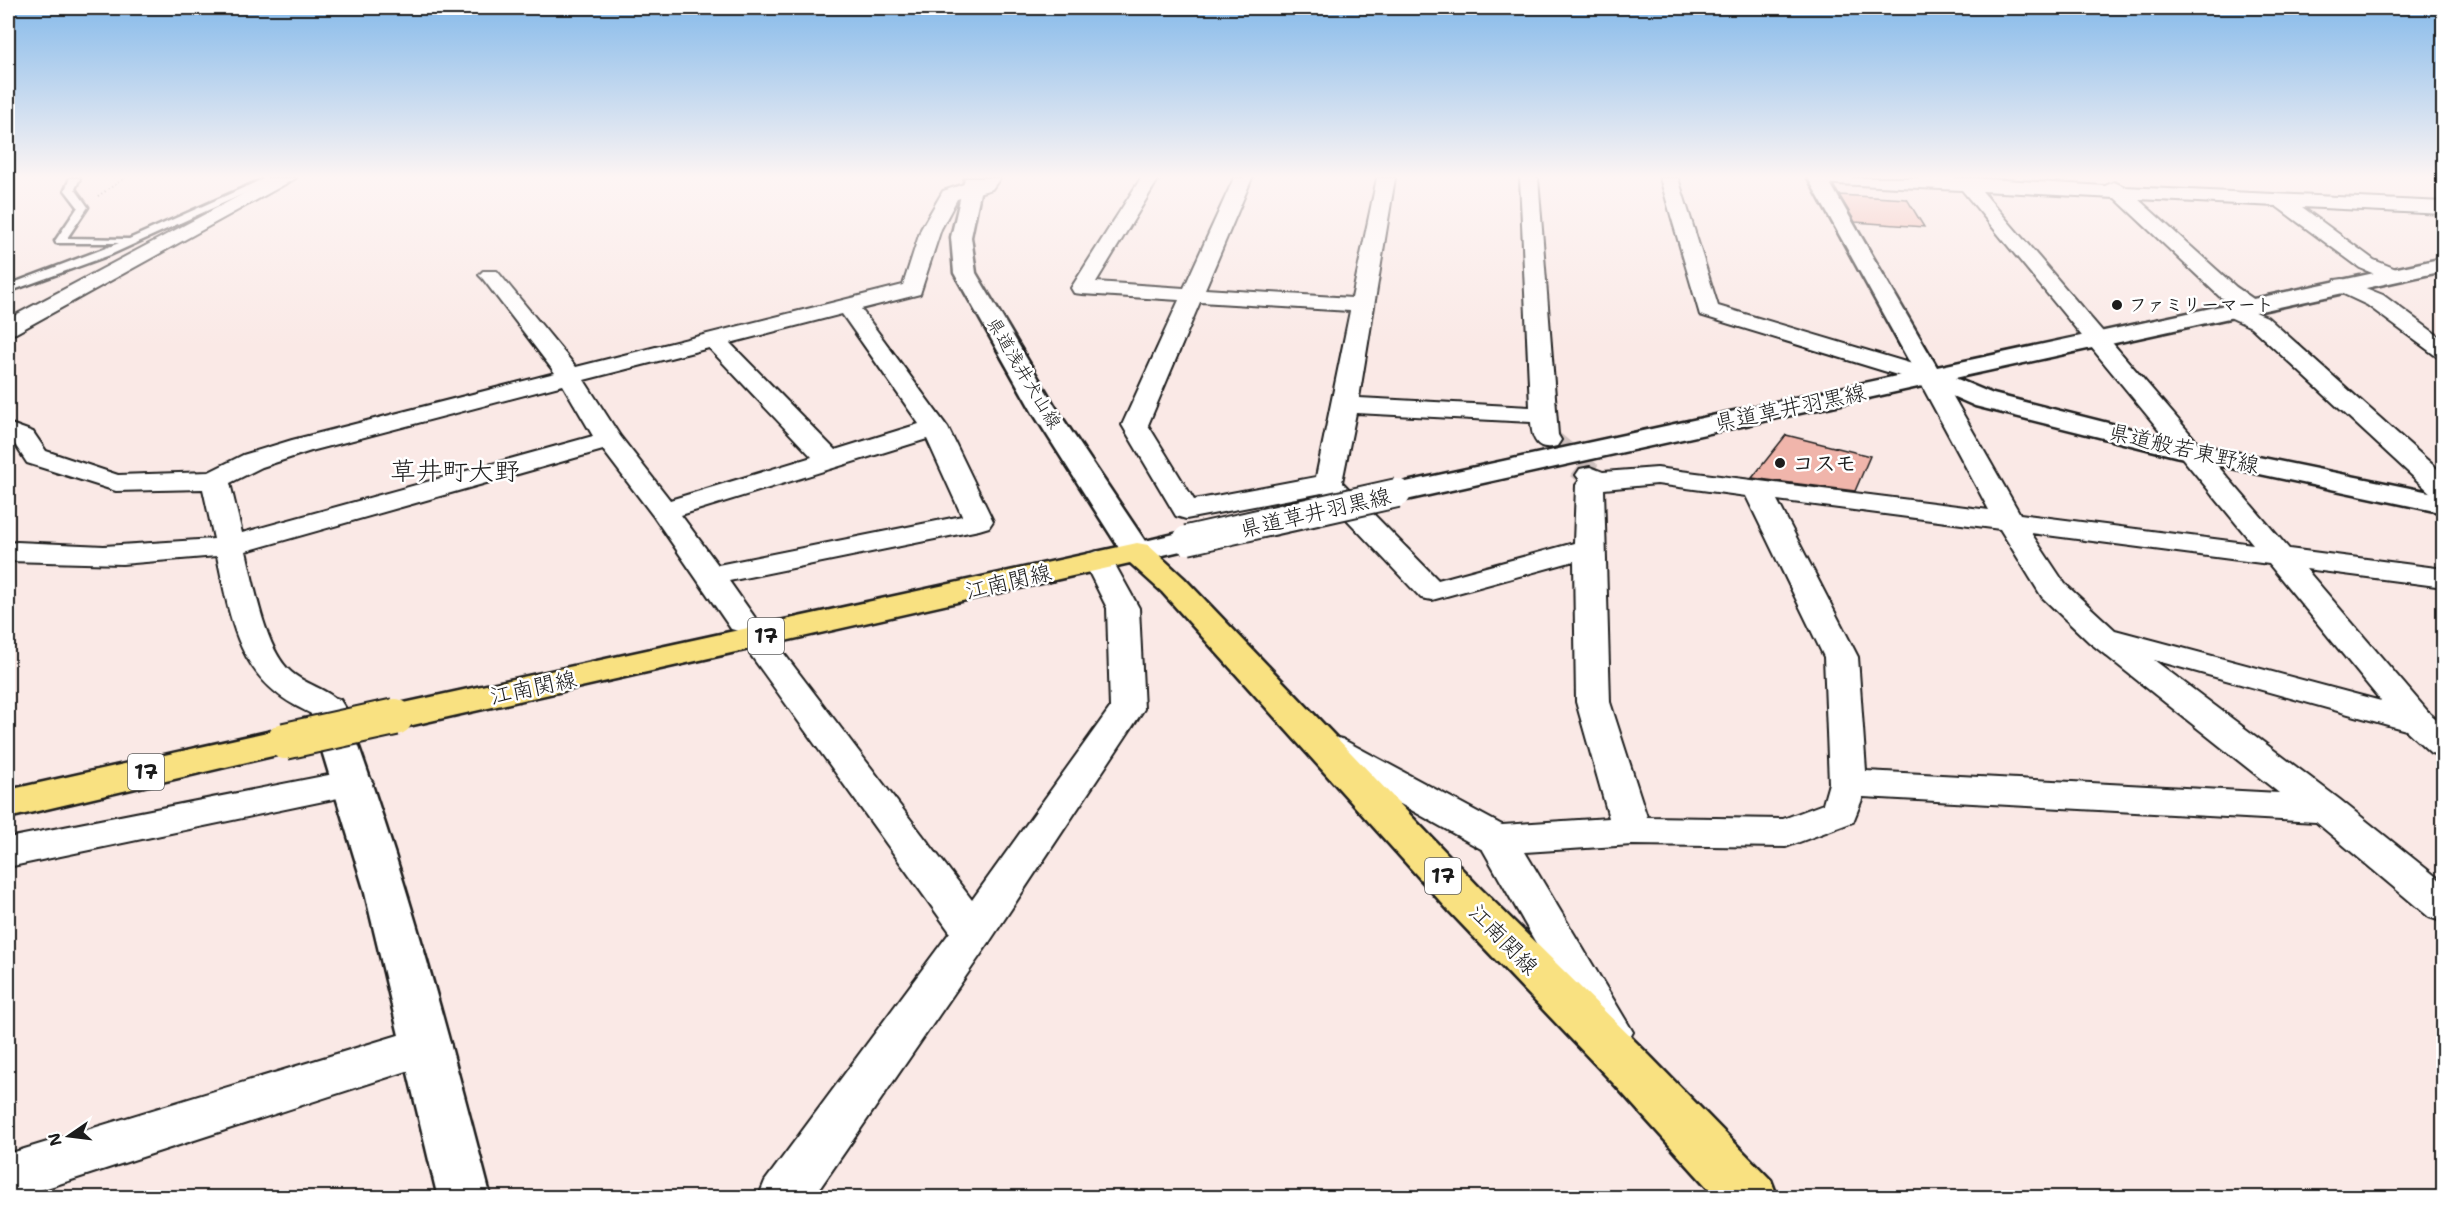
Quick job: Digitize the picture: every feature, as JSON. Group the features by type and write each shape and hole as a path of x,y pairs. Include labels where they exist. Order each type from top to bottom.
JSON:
{"main road":[{"name":"県道浅井犬山線","path":"962,234 966,273 1047,413 1117,556"},
{"path":"1849,234 1930,377"},
{"name":"県道草井羽黒線","path":"1117,556 2241,307 2442,266"},
{"name":"県道般若東野線","path":"1930,377 1984,400 2188,451 2444,504"},
{"name":"江南関線","path":"8,804 1117,556 1173,585 1465,900 1632,1070 1752,1197"},
{"path":"327,708 354,783 428,1045 465,1197"}],"street":[{"path":"8,328 183,234"},
{"path":"8,431 24,438 36,457 116,483 215,480 231,468 254,461 569,375 912,289 927,234"},
{"path":"1115,234 1082,288 1362,305"},
{"path":"1218,234 1135,425 1186,510 1328,483"},
{"path":"1328,483 1345,405 1375,234"},
{"path":"1345,405 1546,428 1533,234"},
{"path":"1686,234 1708,310 1930,377 2009,521 2053,590 2101,634 2326,809 2444,906"},
{"path":"2008,234 2188,451 2431,726 2444,744"},
{"path":"2165,234 2228,292 2241,307 2444,490"},
{"path":"2327,234 2367,264 2394,275"},
{"path":"490,275 569,375 609,440 664,511 742,622"},
{"path":"2343,285 2375,300 2444,351"},
{"path":"711,576 979,521 935,428 848,306"},
{"path":"8,346 56,309 47,308"},
{"path":"713,339 830,460"},
{"path":"664,511 935,428"},
{"path":"8,552 19,550 87,555 182,552 230,546 609,440"},
{"path":"2403,451 2444,456"},
{"path":"1632,831 1593,702 1588,548 1590,485 1593,478 1657,476 2444,578"},
{"path":"215,480 257,646 272,672 284,684 327,708"},
{"path":"1328,483 1432,591 1588,548"},
{"path":"1497,840 1632,831 1786,833 1840,812 1848,783 1841,657 1756,489"},
{"path":"783,1197 973,932 1127,709 1123,608 1117,556"},
{"path":"2101,634 2431,726"},
{"path":"767,654 973,932"},
{"path":"1320,743 1497,840 1632,1070"},
{"path":"8,853 354,783"},
{"path":"1848,783 2326,809"},
{"path":"8,1178 428,1045"}],"lane":[{"path":"65,234 60,241 132,240"},
{"path":"8,289 105,253 145,234"}],"building":[{"path":"1786,435 1870,456 1855,491 1752,478"}],"tunnel":[{"path":"1548,440 1590,475"}],"place":[{"name":"ファミリーマート","path":"2117,305"},
{"name":"コスモ","path":"1780,463"}],"district":[{"name":"草井町大野","path":"455,471"}]}
